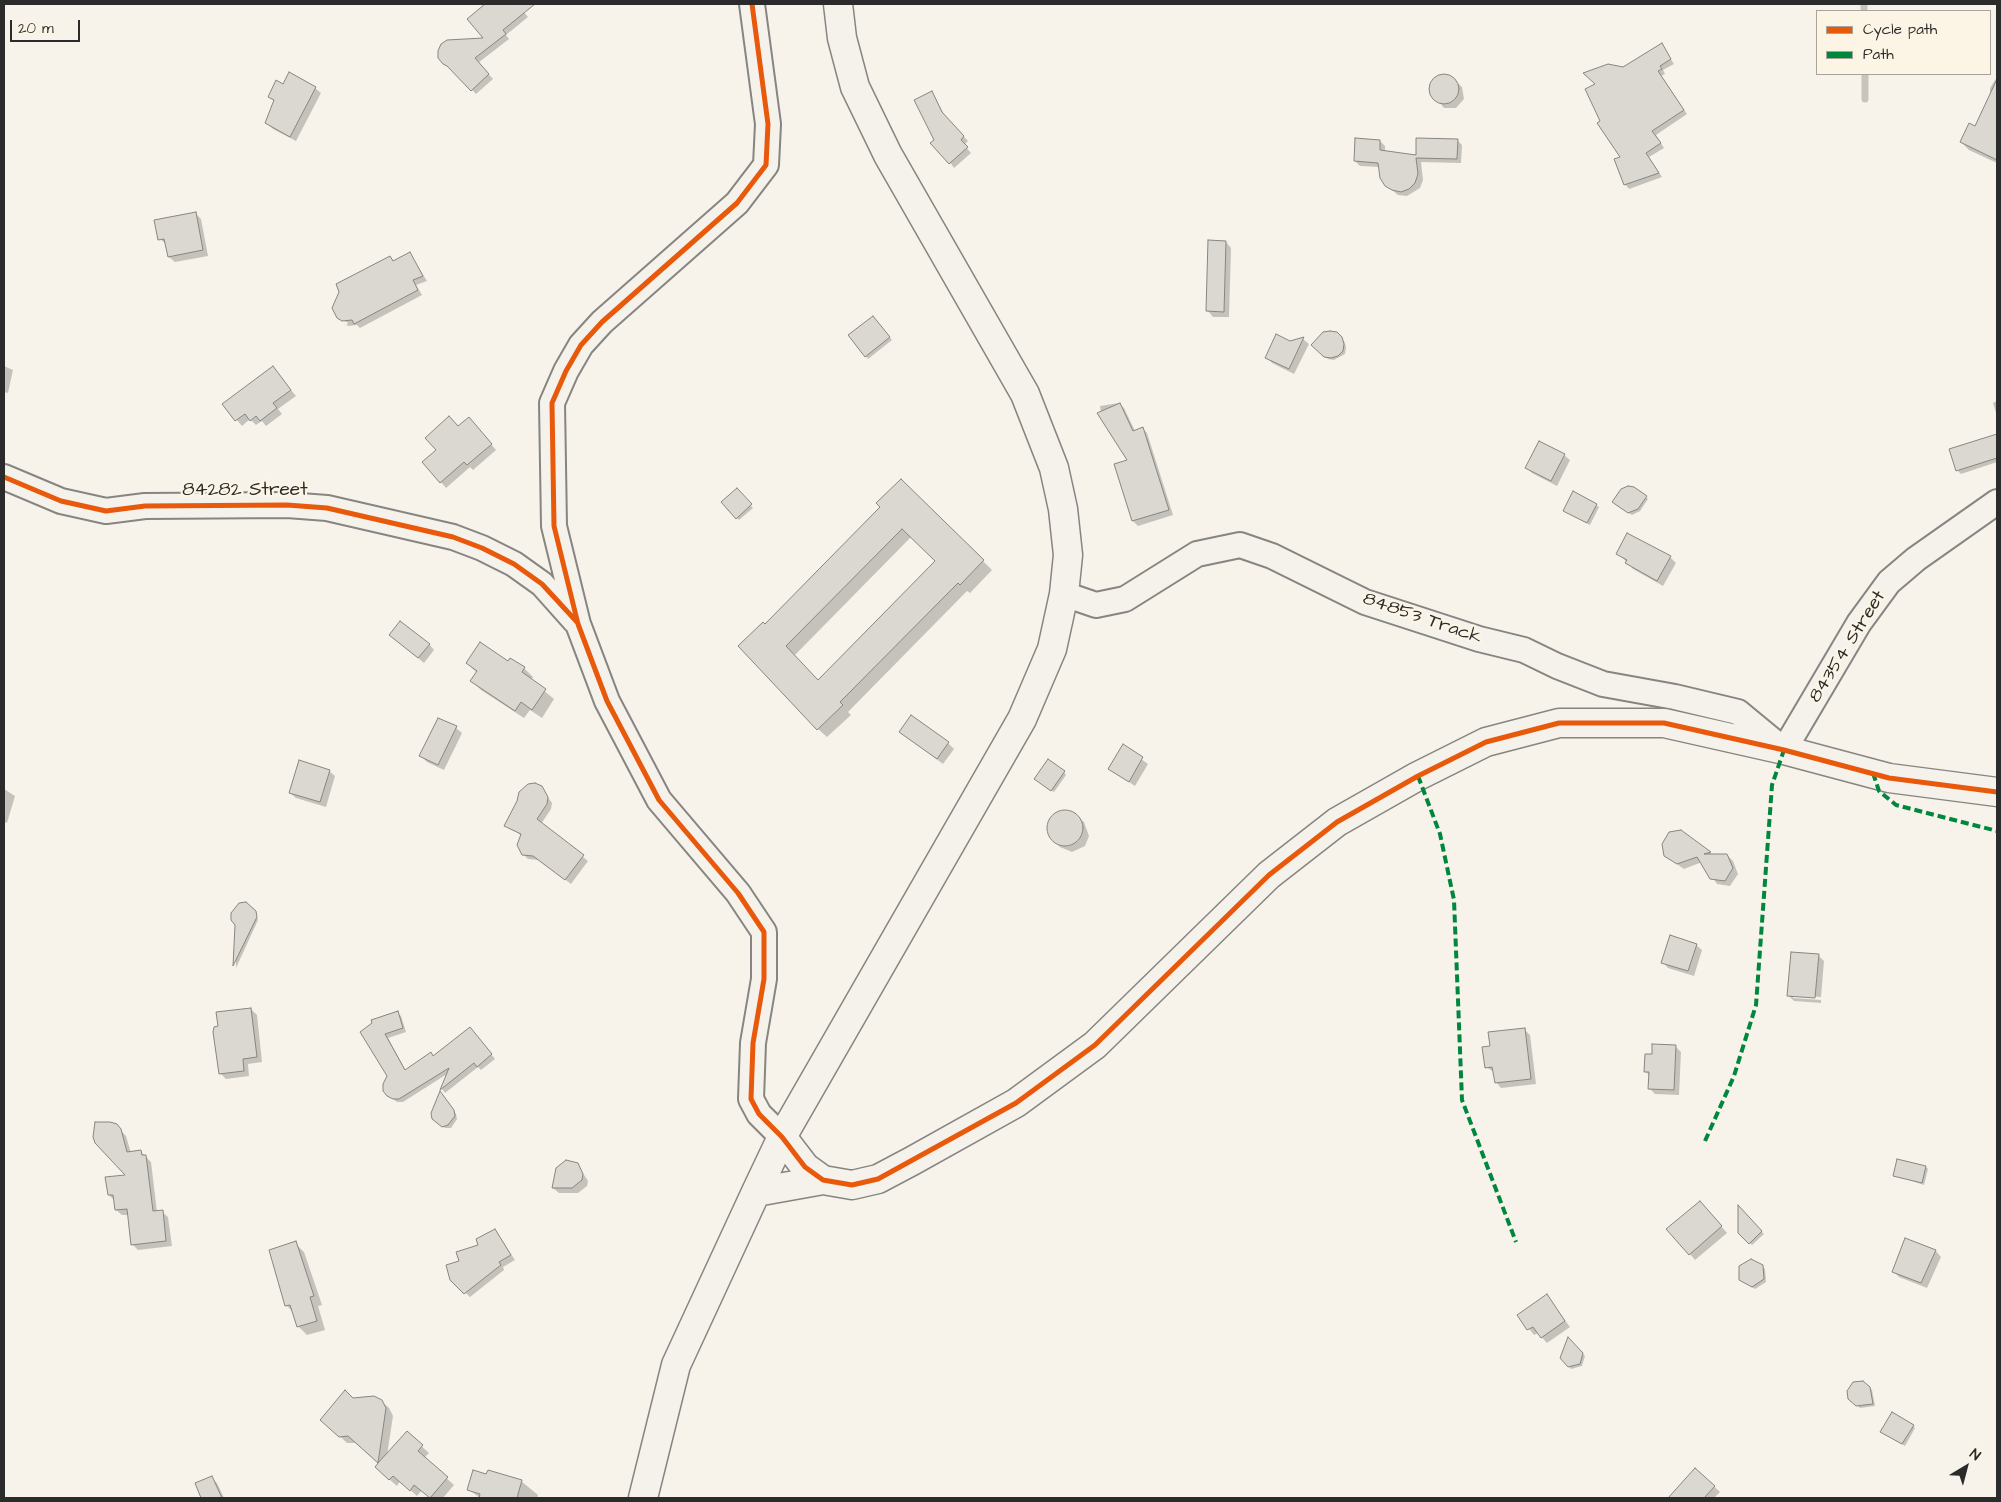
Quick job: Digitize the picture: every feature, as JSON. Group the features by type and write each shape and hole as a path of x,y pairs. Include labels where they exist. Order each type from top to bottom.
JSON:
{"street":[{"path":"752,4 752,16 768,124 766,165 737,203 602,322 581,345 566,370 552,403 554,526 578,624 607,701 659,800 738,893 764,932 764,980 753,1043 751,1099 758,1114 782,1138 805,1167 823,1180"},
{"path":"644,1498 676,1365 756,1192 782,1138 1022,719 1052,649 1064,594 1068,555 1063,509 1054,468 1025,394 888,155 855,87 842,38 838,4"},
{"name":"84282 Street","path":"4,477 61,501 106,511 145,506 287,505 327,508 453,537 482,548 514,564 542,584 578,624"},
{"name":"84354 Street","path":"1784,750 1859,623 1889,582 1916,559 1997,502"},
{"name":"84853 Track","path":"1064,594 1096,606 1125,599 1197,554 1240,545 1272,556 1365,602 1479,640 1524,650 1556,666 1603,684 1675,697 1738,712 1784,750"},
{"path":"756,1192 823,1180 852,1185 878,1178 1016,1103 1094,1045 1269,875 1337,822 1418,776 1486,742 1559,723 1664,723 1784,750 1889,778 1997,792"}],"building":[{"path":"485,4 535,4 503,30 506,34 475,58 489,74 471,91 438,58 438,51 441,44 447,40 483,38 467,19"},
{"path":"1662,43 1671,59 1660,66 1662,69 1658,71 1684,110 1652,131 1661,143 1646,153 1659,173 1624,185 1614,159 1620,157 1597,123 1600,121 1585,89 1595,84 1583,73 1608,64 1623,67"},
{"path":"289,72 316,87 290,137 265,123 274,100 268,97 276,80 283,84"},
{"path":"1444,74 1455,78 1459,89 1455,100 1444,104 1433,100 1429,89 1433,78"},
{"path":"1997,79 1997,160 1960,142 1969,123 1975,126"},
{"path":"932,91 942,112 964,136 961,140 968,147 949,164 930,143 934,140 914,100"},
{"path":"1355,138 1380,140 1380,150 1416,155 1416,138 1458,139 1457,159 1416,158 1418,174 1415,183 1409,189 1401,192 1385,186 1380,178 1378,163 1354,161"},
{"path":"196,212 203,250 168,257 164,239 158,240 154,220"},
{"path":"1208,240 1226,241 1224,312 1206,311"},
{"path":"410,252 423,276 413,280 418,290 354,324 352,320 342,321 337,318 332,308 339,292 336,284 390,256 393,261"},
{"path":"873,316 890,337 865,357 848,335"},
{"path":"1323,332 1337,332 1342,337 1344,344 1343,351 1338,356 1331,358 1324,357 1311,345"},
{"path":"1276,334 1290,341 1304,337 1289,369 1265,358"},
{"path":"273,366 291,390 273,403 277,408 260,421 256,416 250,421 245,414 235,421 222,404"},
{"path":"1120,403 1133,431 1143,427 1169,510 1132,521 1114,464 1127,460 1097,413"},
{"path":"449,416 458,426 469,417 492,444 467,465 464,462 440,483 422,462 436,450 425,438"},
{"path":"1997,434 1997,458 1956,471 1949,449"},
{"path":"1539,441 1565,454 1551,481 1525,468"},
{"path":"901,479 984,560 960,585 958,583 840,702 843,705 817,730 738,646 763,622 765,624 880,507 876,503","holes":["902,529 935,561 818,680 786,646"]},
{"path":"1628,486 1634,487 1647,496 1638,509 1628,513 1612,502 1621,489"},
{"path":"737,488 752,504 736,519 721,502"},
{"path":"1573,491 1597,504 1587,523 1563,511"},
{"path":"1627,533 1671,556 1657,581 1625,563 1627,560 1616,554"},
{"path":"400,621 430,644 418,658 389,635"},
{"path":"480,642 508,661 510,658 525,667 522,672 546,689 532,710 521,702 515,711 470,681 477,671 466,663"},
{"path":"911,715 949,742 937,759 899,732"},
{"path":"438,718 457,726 438,765 419,756"},
{"path":"1123,744 1143,757 1129,782 1108,769"},
{"path":"1048,759 1065,771 1051,791 1034,779"},
{"path":"299,760 330,770 320,802 289,793"},
{"path":"535,783 542,786 548,797 547,804 537,819 584,855 565,880 533,856 522,855 517,845 521,834 504,826 517,801 519,792 528,784"},
{"path":"1065,810 1078,815 1083,828 1078,841 1065,846 1052,841 1047,828 1052,815"},
{"path":"1681,830 1711,852 1704,854 1727,854 1733,868 1725,881 1710,879 1697,857 1677,864 1664,856 1662,844 1669,832"},
{"path":"246,902 256,911 257,917 233,966 235,925 231,920 231,913 239,903"},
{"path":"1670,935 1697,944 1688,971 1661,963"},
{"path":"1791,952 1819,954 1815,998 1787,996"},
{"path":"251,1008 257,1057 243,1059 244,1071 219,1074 213,1032 214,1027 218,1026 216,1012"},
{"path":"398,1011 403,1028 385,1034 405,1070 431,1052 433,1056 470,1027 492,1054 477,1067 474,1063 440,1090 449,1068 399,1099 393,1099 383,1091 383,1084 387,1076 360,1032 372,1023 371,1020"},
{"path":"1525,1028 1531,1079 1495,1083 1492,1067 1485,1068 1482,1047 1490,1046 1488,1032"},
{"path":"1652,1044 1676,1045 1674,1090 1648,1089 1649,1072 1644,1072 1645,1054 1652,1054"},
{"path":"440,1091 454,1110 455,1116 448,1125 442,1127 432,1119 431,1113"},
{"path":"95,1122 117,1124 121,1129 127,1152 141,1150 142,1155 146,1155 153,1211 163,1210 166,1241 131,1245 127,1209 115,1210 113,1195 108,1195 105,1177 125,1175 95,1143 93,1137"},
{"path":"1897,1159 1926,1166 1922,1183 1893,1176"},
{"path":"566,1160 578,1163 583,1174 582,1180 572,1188 552,1188 556,1168"},
{"path":"1700,1201 1722,1226 1689,1255 1666,1229"},
{"path":"1738,1205 1762,1231 1749,1244 1738,1233"},
{"path":"495,1229 511,1255 499,1262 501,1265 464,1294 450,1280 446,1265 459,1261 456,1252 478,1245 476,1239"},
{"path":"1905,1238 1936,1250 1921,1283 1892,1272"},
{"path":"296,1241 314,1296 310,1297 317,1321 297,1327 290,1305 285,1306 269,1250"},
{"path":"1751,1259 1763,1265 1764,1279 1752,1287 1739,1280 1739,1266"},
{"path":"1547,1294 1565,1321 1541,1338 1533,1327 1527,1330 1517,1315"},
{"path":"1568,1337 1583,1353 1580,1364 1568,1367 1560,1358"},
{"path":"1863,1381 1870,1387 1873,1404 1856,1406 1848,1399 1847,1391 1853,1382"},
{"path":"345,1390 353,1398 374,1396 382,1400 386,1408 378,1463 348,1436 339,1437 320,1420"},
{"path":"1892,1412 1914,1425 1902,1444 1880,1432"},
{"path":"407,1431 423,1445 418,1451 448,1477 430,1498 414,1485 410,1491 393,1476 389,1480 375,1467"},
{"path":"1695,1468 1715,1486 1704,1498 1668,1498"},
{"path":"473,1470 486,1474 488,1470 522,1480 517,1498 479,1498 480,1494 467,1490"},
{"path":"212,1476 222,1498 201,1498 195,1483"}],"waterway":[{"path":"1864,4 1864,10"},
{"path":"1865,75 1865,99"}],"marked path":[{"path":"1705,1141 1734,1076 1756,1005 1772,785 1784,750"},
{"path":"1873,773 1879,791 1896,805 1997,831"},
{"path":"1418,776 1440,834 1454,900 1462,1100 1516,1242"}],"cycle path":[{"path":"752,4 768,124 766,165 737,203 602,322 581,345 566,371 552,403 554,526 578,624 607,701 659,800 738,893 764,932 764,979 753,1043 751,1099 759,1114 782,1137 805,1167 823,1180 852,1185 878,1179 1016,1103 1095,1045 1269,875 1337,822 1418,776 1486,742 1559,723 1664,723 1784,750 1889,778 1997,792"},
{"path":"4,477 61,501 106,511 145,506 287,505 327,508 453,537 482,548 514,564 542,584 577,622"}]}
